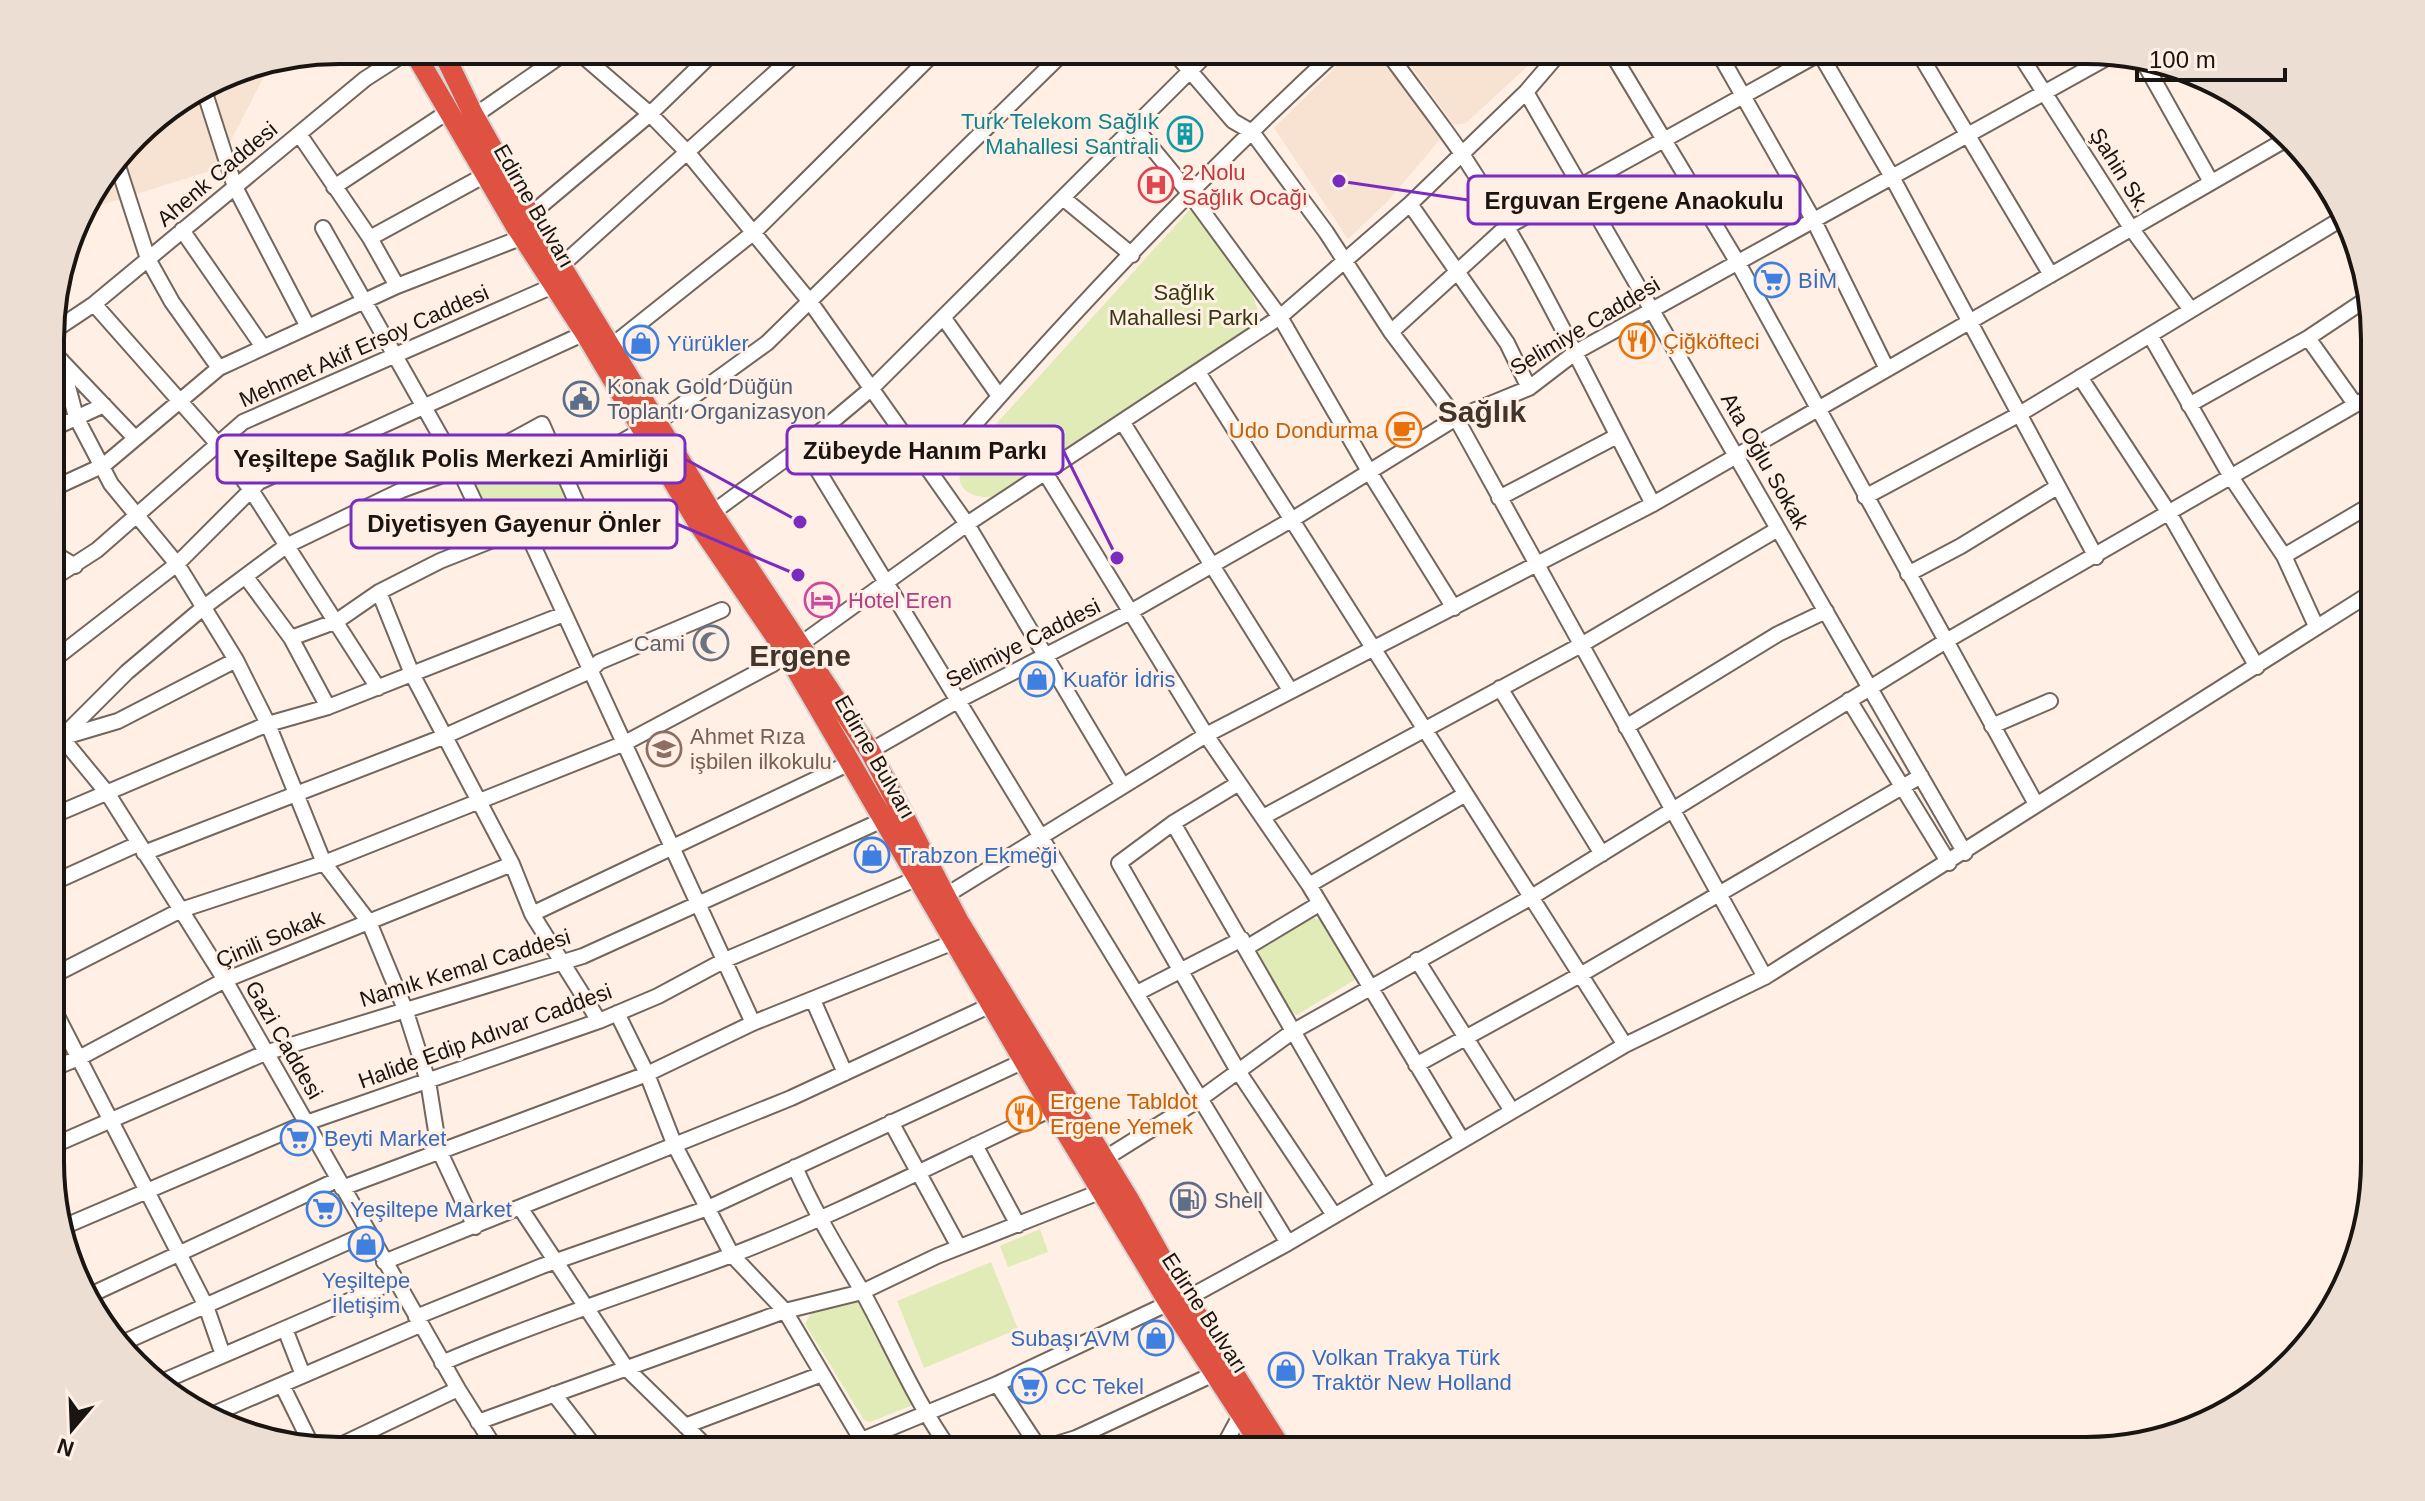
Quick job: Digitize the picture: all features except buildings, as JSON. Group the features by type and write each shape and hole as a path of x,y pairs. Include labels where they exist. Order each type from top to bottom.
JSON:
{"highway":[{"name":"Edirne Bulvarı","path":"420,65 553,286 712,513 861,756 1104,1159 1216,1373 1256,1436"},
{"name":"Edirne Bulvarı","path":"449,65 530,215 610,347 698,523 793,648"},
{"name":"Edirne Bulvarı","path":"861,756 885,819 1052,1109 1102,1191 1273,1436"}],"street":[{"path":"932,473 999,396 1190,194 1323,64"},
{"path":"1397,64 1462,154 1576,352 1653,504"},
{"path":"64,970 181,910 324,863 625,743 773,664 887,585 967,524 1280,317 1410,204 1526,92 1550,64"},
{"path":"1619,64 1738,263 2036,804"},
{"path":"1724,64 1814,221 1887,369"},
{"path":"1391,332 1505,228 1667,141 1797,64"},
{"path":"1828,64 2096,557"},
{"path":"1926,64 2051,275"},
{"name":"Şahin Sk.","path":"2026,64 2131,228 2191,310"},
{"name":"Selimiye Caddesi","path":"532,914 861,756 959,700 1132,611 1293,519 1456,418 1529,388 1576,352 2095,64"},
{"name":"Ahenk Caddesi","path":"65,323 94,304 365,79 387,65"},
{"path":"474,116 548,65"},
{"path":"593,65 650,114 688,153 811,303 967,524 1123,786"},
{"path":"530,215 650,114 701,65"},
{"path":"562,265 784,65"},
{"path":"610,347 753,233 922,65"},
{"path":"564,475 650,426 767,343 1051,65"},
{"path":"1185,65 1233,121 1252,132 1326,232 1341,261 1391,332 1456,418 1765,977"},
{"path":"712,513 803,446 872,388 1196,65"},
{"path":"2149,72 2211,182"},
{"name":"Ata Oğlu Sokak","path":"1526,92 1654,309 1965,853"},
{"path":"206,98 235,187 308,327"},
{"path":"334,187 449,111"},
{"path":"1134,126 1190,194 1280,317 1370,473 1454,608"},
{"path":"299,134 370,238 397,286"},
{"path":"945,896 1206,735 1653,504 2280,143"},
{"path":"120,172 148,259 172,302 219,368"},
{"path":"370,238 487,174"},
{"path":"1063,198 1132,255"},
{"path":"1410,204 1439,250 1458,271 1507,343 1529,388"},
{"path":"1865,497 2018,415 2335,223"},
{"path":"323,228 459,469 492,539"},
{"path":"182,230 263,347"},
{"path":"64,483 104,465 219,368 397,286 523,237"},
{"name":"Mehmet Akif Ersoy Caddesi","path":"64,572 135,516 216,442 243,422 553,286"},
{"path":"94,304 216,442 253,493 378,688"},
{"path":"2189,405 2308,338 2359,304"},
{"path":"943,317 999,396"},
{"path":"64,652 177,564 253,493 259,482 585,333"},
{"path":"2150,335 2231,477 2284,556 2316,626"},
{"path":"2308,338 2355,404"},
{"path":"64,362 135,438"},
{"path":"1198,372 1293,519 1422,730 1625,1045"},
{"path":"2080,377 2169,513 2257,667"},
{"path":"64,378 76,417 104,465 111,484 177,564 236,660 268,724 324,863 369,922 405,1009 428,1081 439,1150 475,1227"},
{"path":"1104,1159 1200,1099 1292,1032 1530,898 1869,687 2360,401"},
{"path":"64,423 104,405"},
{"path":"1123,423 1290,690"},
{"path":"64,728 204,607 286,546 402,490 459,469 542,424 578,506 440,561 379,592 337,621 291,638"},
{"path":"1499,498 1617,436"},
{"path":"803,446 1044,837 1288,1243"},
{"path":"1046,474 1206,735 1309,885 1462,1140"},
{"path":"1908,574 2057,487"},
{"path":"2284,556 2360,511"},
{"path":"525,528 753,1023"},
{"path":"1263,817 1581,645 1778,529"},
{"path":"64,559 75,566"},
{"path":"246,577 291,638 328,707"},
{"path":"379,592 412,674 512,864 532,914 564,960 575,987 599,1021"},
{"path":"884,1437 1177,1301 1288,1243 1625,1045 1765,977 1965,853 2036,804 2360,599"},
{"path":"64,878 443,737 590,671 599,662 722,610"},
{"path":"1626,727 1778,634 1826,611"},
{"path":"64,811 268,724 328,707 564,614"},
{"path":"64,734 118,721 236,660"},
{"path":"1500,688 1602,854"},
{"path":"1849,700 1949,863"},
{"path":"1992,726 2050,701"},
{"name":"Gazi Caddesi","path":"64,746 108,794 225,980 442,1363 488,1437"},
{"path":"1416,1065 1580,975 1921,776"},
{"path":"1239,783 1173,823 1119,863 1150,922 1183,970 1238,1071 1334,1215"},
{"path":"1309,885 1464,795"},
{"name":"Namık Kemal Caddesi","path":"64,1141 265,1053 583,956 885,819"},
{"path":"1173,823 1383,1187"},
{"name":"Çinili Sokak","path":"64,1064 225,980 512,864"},
{"name":"Halide Edip Adıvar Caddesi","path":"71,1224 306,1123 599,1021 725,960 918,878"},
{"path":"1137,993 1244,944 1319,904"},
{"path":"97,1292 340,1184 647,1074 753,1023 954,942"},
{"path":"1417,960 1512,1111"},
{"path":"813,1000 845,1073"},
{"path":"384,1262 675,1146 845,1073 991,1005"},
{"path":"617,1013 647,1074 675,1146 732,1255 785,1311 860,1437"},
{"path":"64,1027 206,1306 223,1355"},
{"path":"222,1410 555,1261 708,1208 1024,1061"},
{"path":"442,1363 588,1305 732,1255 819,1220 1052,1109"},
{"path":"891,1122 959,1247"},
{"path":"975,1145 1018,1225"},
{"path":"795,1167 819,1220 862,1292 925,1415 941,1437"},
{"path":"478,1422 785,1311 862,1292 959,1247 1102,1191"},
{"path":"521,1209 588,1305 627,1369 696,1437"},
{"path":"129,1340 368,1233"},
{"path":"170,1378 395,1281"},
{"path":"285,1329 303,1375"},
{"path":"1079,1437 1216,1373"},
{"path":"685,1426 822,1374"},
{"path":"997,1384 1031,1437"},
{"path":"282,1385 307,1435"},
{"path":"357,1437 458,1389"},
{"path":"554,1394 587,1437"},
{"path":"1229,1436 1241,1414"}],"shaded area":[{"path":"1338,64 1392,64 1442,137 1388,201 1348,239 1274,128"},
{"path":"1410,64 1530,64 1466,123 1454,125"},
{"path":"265,75 216,169 98,206 121,171 158,132 186,110 217,92"}],"green space":[{"name":"Sağlık Mahallesi Parkı","path":"1193,206 1244,278 1258,310 1261,326 1000,496 970,494 960,483 962,466 968,455"},
{"path":"540,433 577,503 500,535 468,471"},
{"path":"1310,917 1324,921 1356,979 1297,1015 1290,1010 1258,954 1263,943"},
{"path":"1040,1229 1048,1252 1008,1267 1000,1246"},
{"path":"991,1262 1018,1329 924,1368 897,1301"},
{"path":"849,1300 859,1302 913,1405 870,1422 864,1420 805,1324 811,1313"}],"place":[{"name":"Turk Telekom Sağlık Mahallesi Santrali","path":"1185,134"},
{"name":"Erguvan Ergene Anaokulu","path":"1339,181"},
{"name":"2 Nolu Sağlık Ocağı","path":"1156,185"},
{"name":"BİM","path":"1772,280"},
{"name":"Çiğköfteci","path":"1637,341"},
{"name":"Yürükler","path":"641,343"},
{"name":"Konak Gold Düğün Toplantı Organizasyon","path":"581,399"},
{"name":"Udo Dondurma","path":"1404,430"},
{"name":"Yeşiltepe Sağlık Polis Merkezi Amirliği","path":"800,522"},
{"name":"Zübeyde Hanım Parkı","path":"1117,558"},
{"name":"Diyetisyen Gayenur Önler","path":"798,575"},
{"name":"Hotel Eren","path":"822,600"},
{"name":"Cami","path":"711,643"},
{"name":"Kuaför İdris","path":"1037,679"},
{"name":"Ahmet Rıza işbilen ilkokulu","path":"664,749"},
{"name":"Trabzon Ekmeği","path":"872,855"},
{"name":"Ergene Tabldot Ergene Yemek","path":"1024,1114"},
{"name":"Beyti Market","path":"298,1138"},
{"name":"Shell","path":"1188,1200"},
{"name":"Yeşiltepe Market","path":"324,1209"},
{"name":"Yeşiltepe İletişim","path":"366,1244"},
{"name":"Subaşı AVM","path":"1156,1338"},
{"name":"Volkan Trakya Türk Traktör New Holland","path":"1286,1370"},
{"name":"CC Tekel","path":"1029,1386"}],"district":[{"name":"Sağlık","path":"1482,411"},
{"name":"Ergene","path":"800,655"}]}
